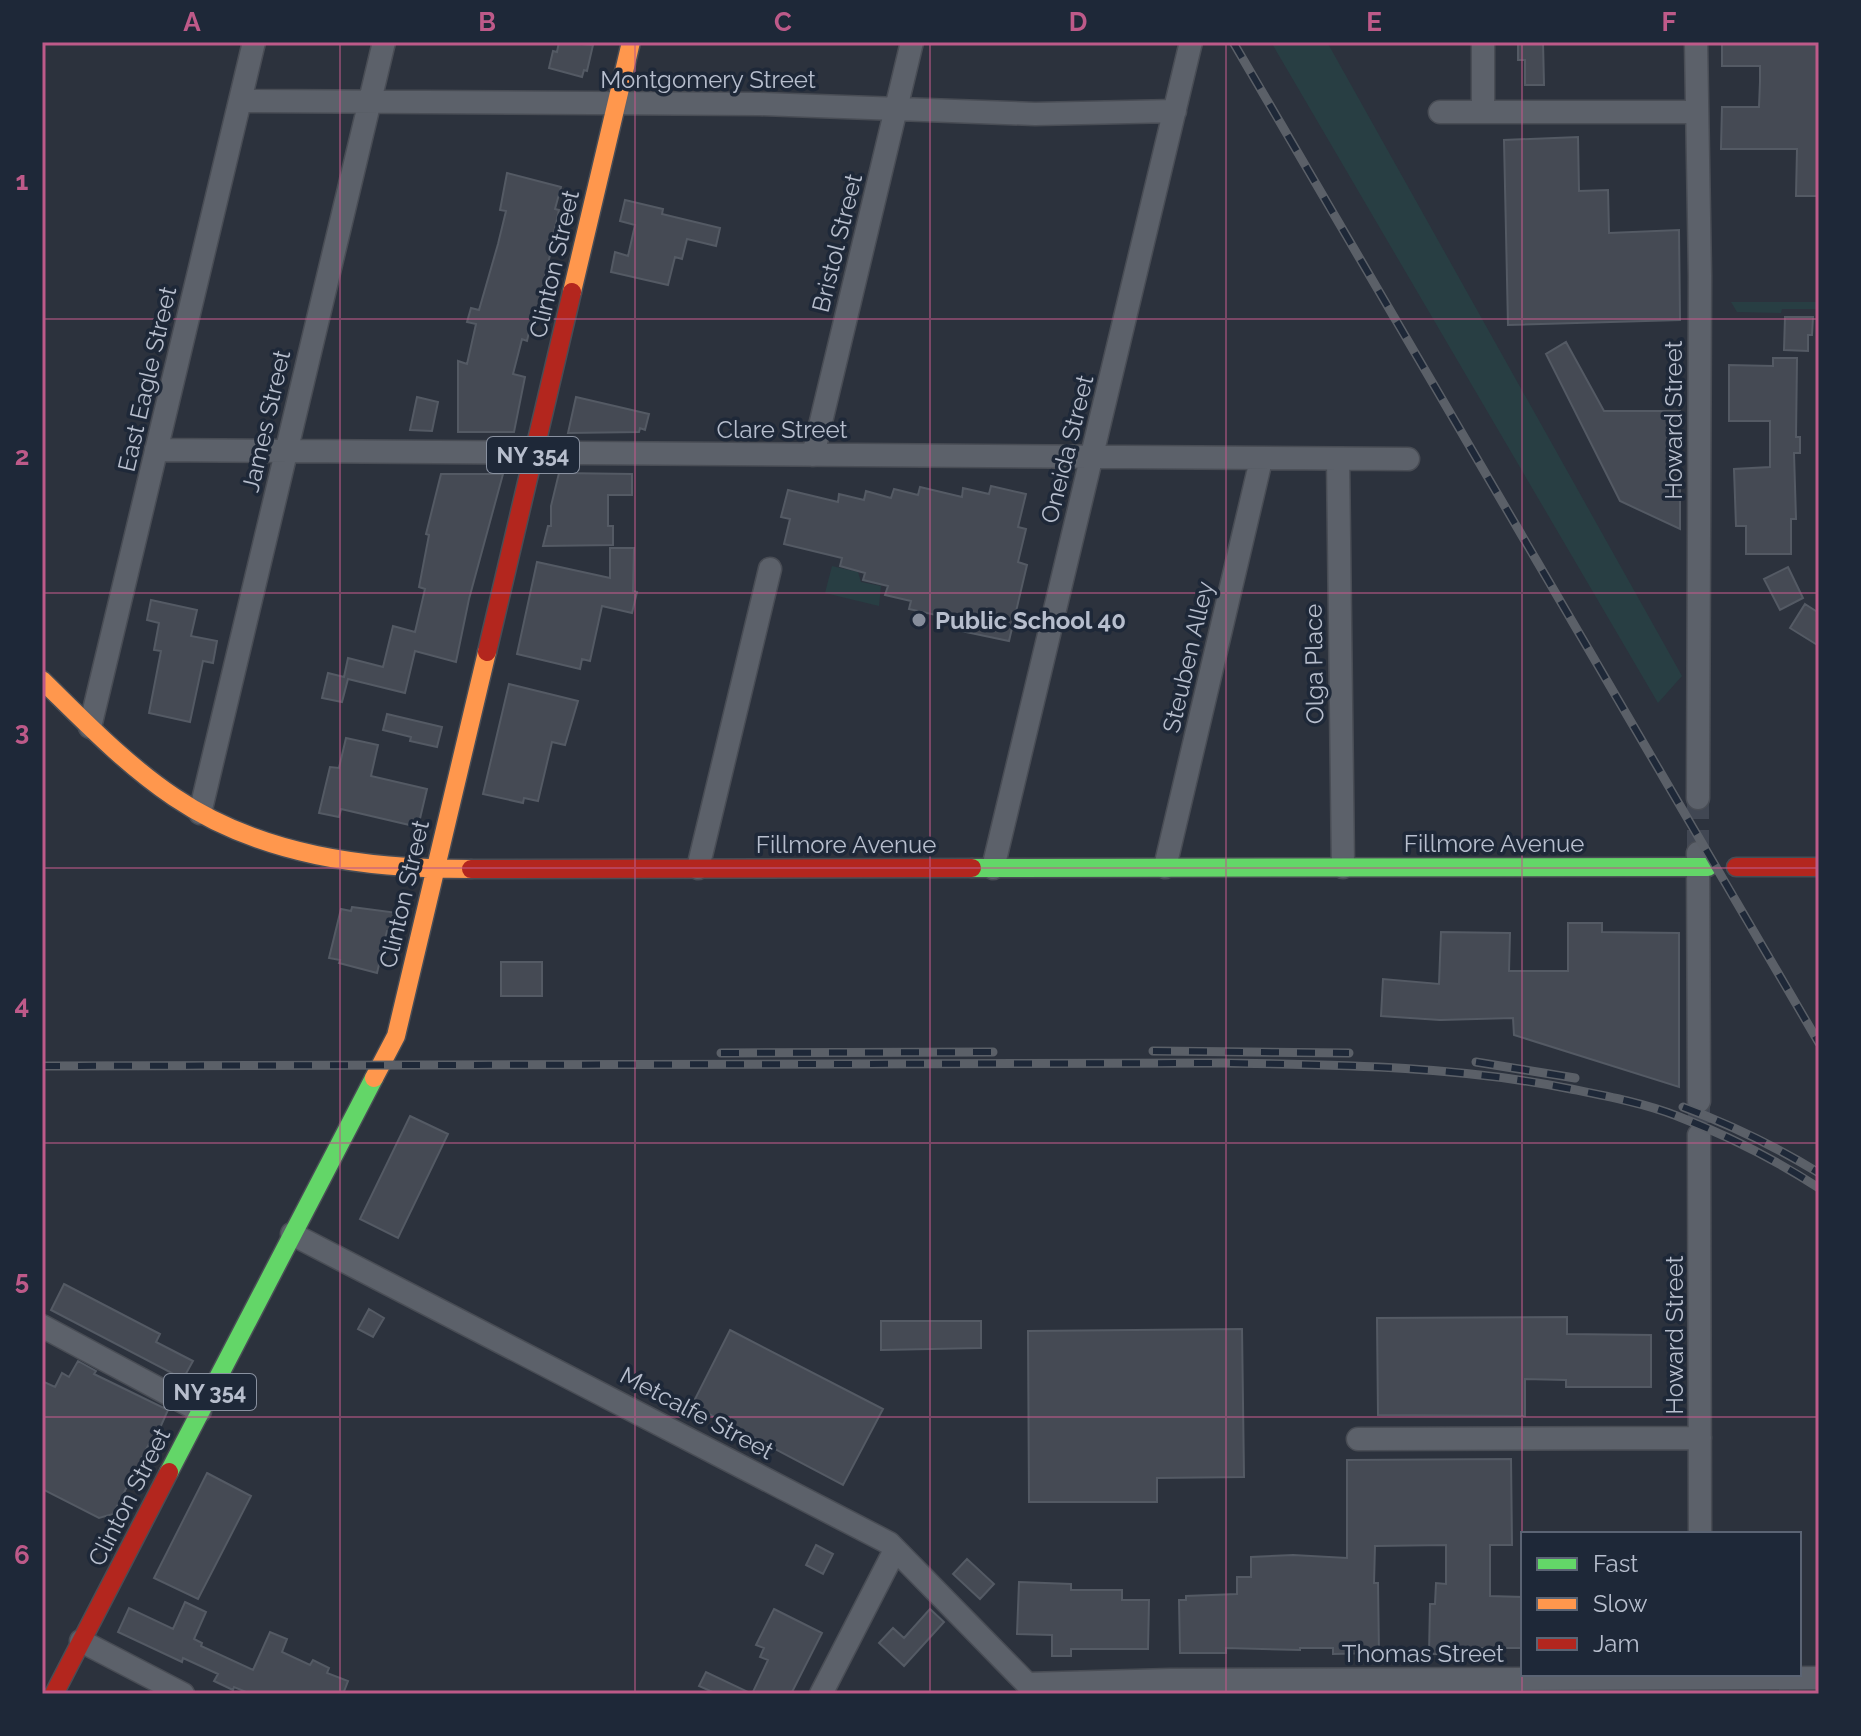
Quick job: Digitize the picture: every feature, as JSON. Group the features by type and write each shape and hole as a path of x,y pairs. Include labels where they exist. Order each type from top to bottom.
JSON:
{"street":[{"name":"East Eagle Street","path":"90,727 254,42"},
{"name":"James Street","path":"200,813 384,42"},
{"name":"Clinton Street","path":"54,1694 396,1036 631,42"},
{"name":"Bristol Street","path":"813,455 912,42"},
{"name":"Oneida Street","path":"993,868 1191,42"},
{"path":"1483,42 1483,112"},
{"name":"Howard Street","path":"1696,42 1700,276 1698,798"},
{"name":"Montgomery Street","path":"240,101 760,104 1035,114 1175,111"},
{"path":"1440,112 1697,112"},
{"name":"Clare Street","path":"156,450 1408,459"},
{"name":"Olga Place","path":"1338,459 1343,867"},
{"name":"Steuben Alley","path":"1165,867 1261,460"},
{"path":"698,868 770,569"},
{"name":"Fillmore Avenue","path":"42,680 148,779 200,813 241,833 284,848 328,860 374,866 434,869 1343,867 1701,862"},
{"path":"1699,1101 1701,862"},
{"path":"1736,867 1819,867"},
{"name":"Howard Street","path":"1699,1135 1700,1532"},
{"name":"Metcalfe Street","path":"292,1234 889,1543 1032,1689"},
{"path":"42,1326 200,1411"},
{"path":"1358,1439 1700,1438"},
{"path":"821,1694 895,1550"},
{"path":"81,1641 183,1694"},
{"name":"Thomas Street","path":"1032,1689 1170,1680 1701,1682 1819,1678"}],"green space":[{"path":"1271,42 1327,42 1682,676 1658,703"},
{"path":"1731,302 1819,302 1819,309 1782,309 1781,313 1737,312"},
{"path":"832,566 858,572 861,582 881,586 879,606 825,593"}],"building":[{"path":"559,42 593,45 587,71 584,70 582,77 549,68"},
{"path":"1518,42 1543,42 1544,85 1525,85 1525,60 1518,60"},
{"path":"1722,42 1819,42 1819,196 1796,196 1797,149 1721,149 1722,107 1759,107 1760,82 1760,66 1722,66"},
{"path":"1578,137 1579,191 1608,190 1609,233 1679,230 1680,320 1508,325 1504,140"},
{"path":"507,173 561,187 555,209 559,210 554,233 560,235 556,252 551,251 540,297 544,298 540,317 533,315 527,341 522,339 513,374 525,377 514,432 458,432 458,361 467,364 476,324 467,322 471,308 479,310 498,244 506,211 500,210"},
{"path":"625,200 663,209 662,214 720,228 716,246 687,239 682,259 675,257 668,285 611,272 615,252 628,256 635,225 620,221"},
{"path":"1785,317 1813,317 1808,351 1784,350"},
{"path":"1566,342 1604,411 1680,411 1680,529 1620,501 1546,354"},
{"path":"1773,358 1797,358 1796,437 1800,437 1800,453 1794,453 1796,519 1791,519 1791,554 1746,554 1746,526 1736,526 1734,469 1770,467 1770,421 1729,421 1729,365 1773,366"},
{"path":"417,397 438,402 432,431 410,430"},
{"path":"576,397 649,414 645,430 568,433"},
{"path":"559,473 632,474 632,495 608,495 608,526 613,526 613,545 543,546 548,526 551,526 551,506"},
{"path":"441,474 503,474 469,599 456,662 415,651 405,693 348,679 342,702 322,698 328,673 344,677 348,658 383,667 393,626 415,632 425,589 419,587 429,535 426,534"},
{"path":"991,486 1026,494 1018,527 1026,529 1018,562 1027,565 1009,641 961,631 963,621 909,609 911,601 885,595 888,586 863,580 865,573 840,566 842,558 784,544 790,519 781,517 788,490 838,502 839,494 864,500 866,491 891,498 894,489 918,495 920,487 962,497 963,488 989,494"},
{"path":"610,548 634,548 633,591 637,592 632,613 602,606 590,661 582,659 580,669 517,654 537,562 610,578"},
{"path":"1788,567 1803,598 1780,610 1764,579"},
{"path":"151,600 197,610 191,636 217,641 213,663 203,661 190,722 149,713 161,651 154,650 159,623 147,620"},
{"path":"1805,604 1819,613 1819,646 1790,628"},
{"path":"509,684 578,701 565,745 552,742 538,801 524,798 523,803 483,794"},
{"path":"387,714 442,727 437,747 383,730"},
{"path":"346,738 378,745 371,776 427,789 418,827 341,809 339,817 319,813 330,767 339,768"},
{"path":"352,907 398,913 394,932 387,931 377,973 329,958 341,909 351,911"},
{"path":"1568,923 1602,923 1602,932 1679,933 1679,1087 1514,1035 1513,1018 1440,1020 1381,1016 1383,979 1439,984 1441,932 1510,933 1509,971 1568,971"},
{"path":"501,962 542,962 542,996 501,996"},
{"path":"410,1116 448,1134 398,1238 360,1219"},
{"path":"64,1284 160,1334 156,1342 193,1361 183,1379 51,1310"},
{"path":"369,1309 384,1318 373,1337 358,1329"},
{"path":"1567,1317 1567,1334 1651,1335 1651,1387 1566,1387 1566,1380 1525,1379 1525,1416 1378,1415 1377,1318"},
{"path":"881,1321 981,1321 981,1348 881,1350"},
{"path":"1242,1329 1244,1477 1157,1478 1157,1502 1029,1502 1028,1331"},
{"path":"730,1330 883,1409 843,1485 692,1405"},
{"path":"78,1361 96,1371 94,1374 168,1410 152,1446 149,1444 113,1514 99,1518 42,1489 42,1381 55,1387 62,1373 69,1377"},
{"path":"1511,1459 1512,1545 1490,1545 1490,1596 1521,1597 1521,1648 1446,1648 1446,1654 1429,1654 1430,1604 1435,1604 1436,1583 1446,1584 1446,1545 1375,1546 1379,1653 1333,1654 1333,1648 1226,1648 1226,1653 1180,1653 1179,1600 1186,1600 1186,1596 1237,1594 1237,1577 1251,1577 1251,1557 1293,1555 1347,1558 1347,1460"},
{"path":"207,1473 251,1496 198,1599 154,1578"},
{"path":"816,1545 833,1554 823,1574 806,1565"},
{"path":"967,1559 994,1584 980,1599 953,1574"},
{"path":"1019,1582 1071,1584 1071,1590 1122,1590 1122,1600 1149,1600 1148,1649 1071,1649 1071,1656 1052,1656 1052,1635 1017,1634"},
{"path":"185,1602 206,1612 194,1639 202,1643 201,1646 253,1670 270,1632 287,1639 282,1652 310,1665 313,1660 329,1668 327,1673 348,1681 343,1694 251,1694 234,1687 233,1690 214,1681 218,1674 183,1658 182,1662 118,1632 129,1608 173,1629"},
{"path":"774,1609 822,1633 791,1694 752,1694 768,1660 760,1657 764,1648 756,1645"},
{"path":"930,1609 944,1622 904,1666 879,1643 893,1628 904,1638"},
{"path":"706,1672 752,1694 717,1694 699,1686"}],"tunnel":[{"path":"1698,798 1698,852"},
{"path":"1699,1101 1699,1135"}],"railway":[{"path":"1233,42 1819,1043"},
{"path":"1153,1051 1349,1053"},
{"path":"721,1053 993,1052"},
{"path":"1476,1062 1575,1078"},
{"path":"42,1066 1224,1063 1398,1068 1528,1081 1651,1107 1732,1139 1819,1188"},
{"path":"1683,1107 1752,1137 1819,1173"}],"traffic: fast":[{"path":"972,868 1708,867"},
{"path":"169,1472 374,1078"}],"traffic: slow":[{"path":"572,292 631,42"},
{"path":"374,1078 396,1036 487,652"},
{"path":"42,680 105,742 156,784 208,817 243,833 279,846 355,862 471,869"}],"traffic: jam":[{"path":"487,652 572,292"},
{"path":"1736,867 1819,867"},
{"path":"471,869 972,868"},
{"path":"54,1694 169,1472"}],"place":[{"name":"Public School 40","path":"919,620"}]}
